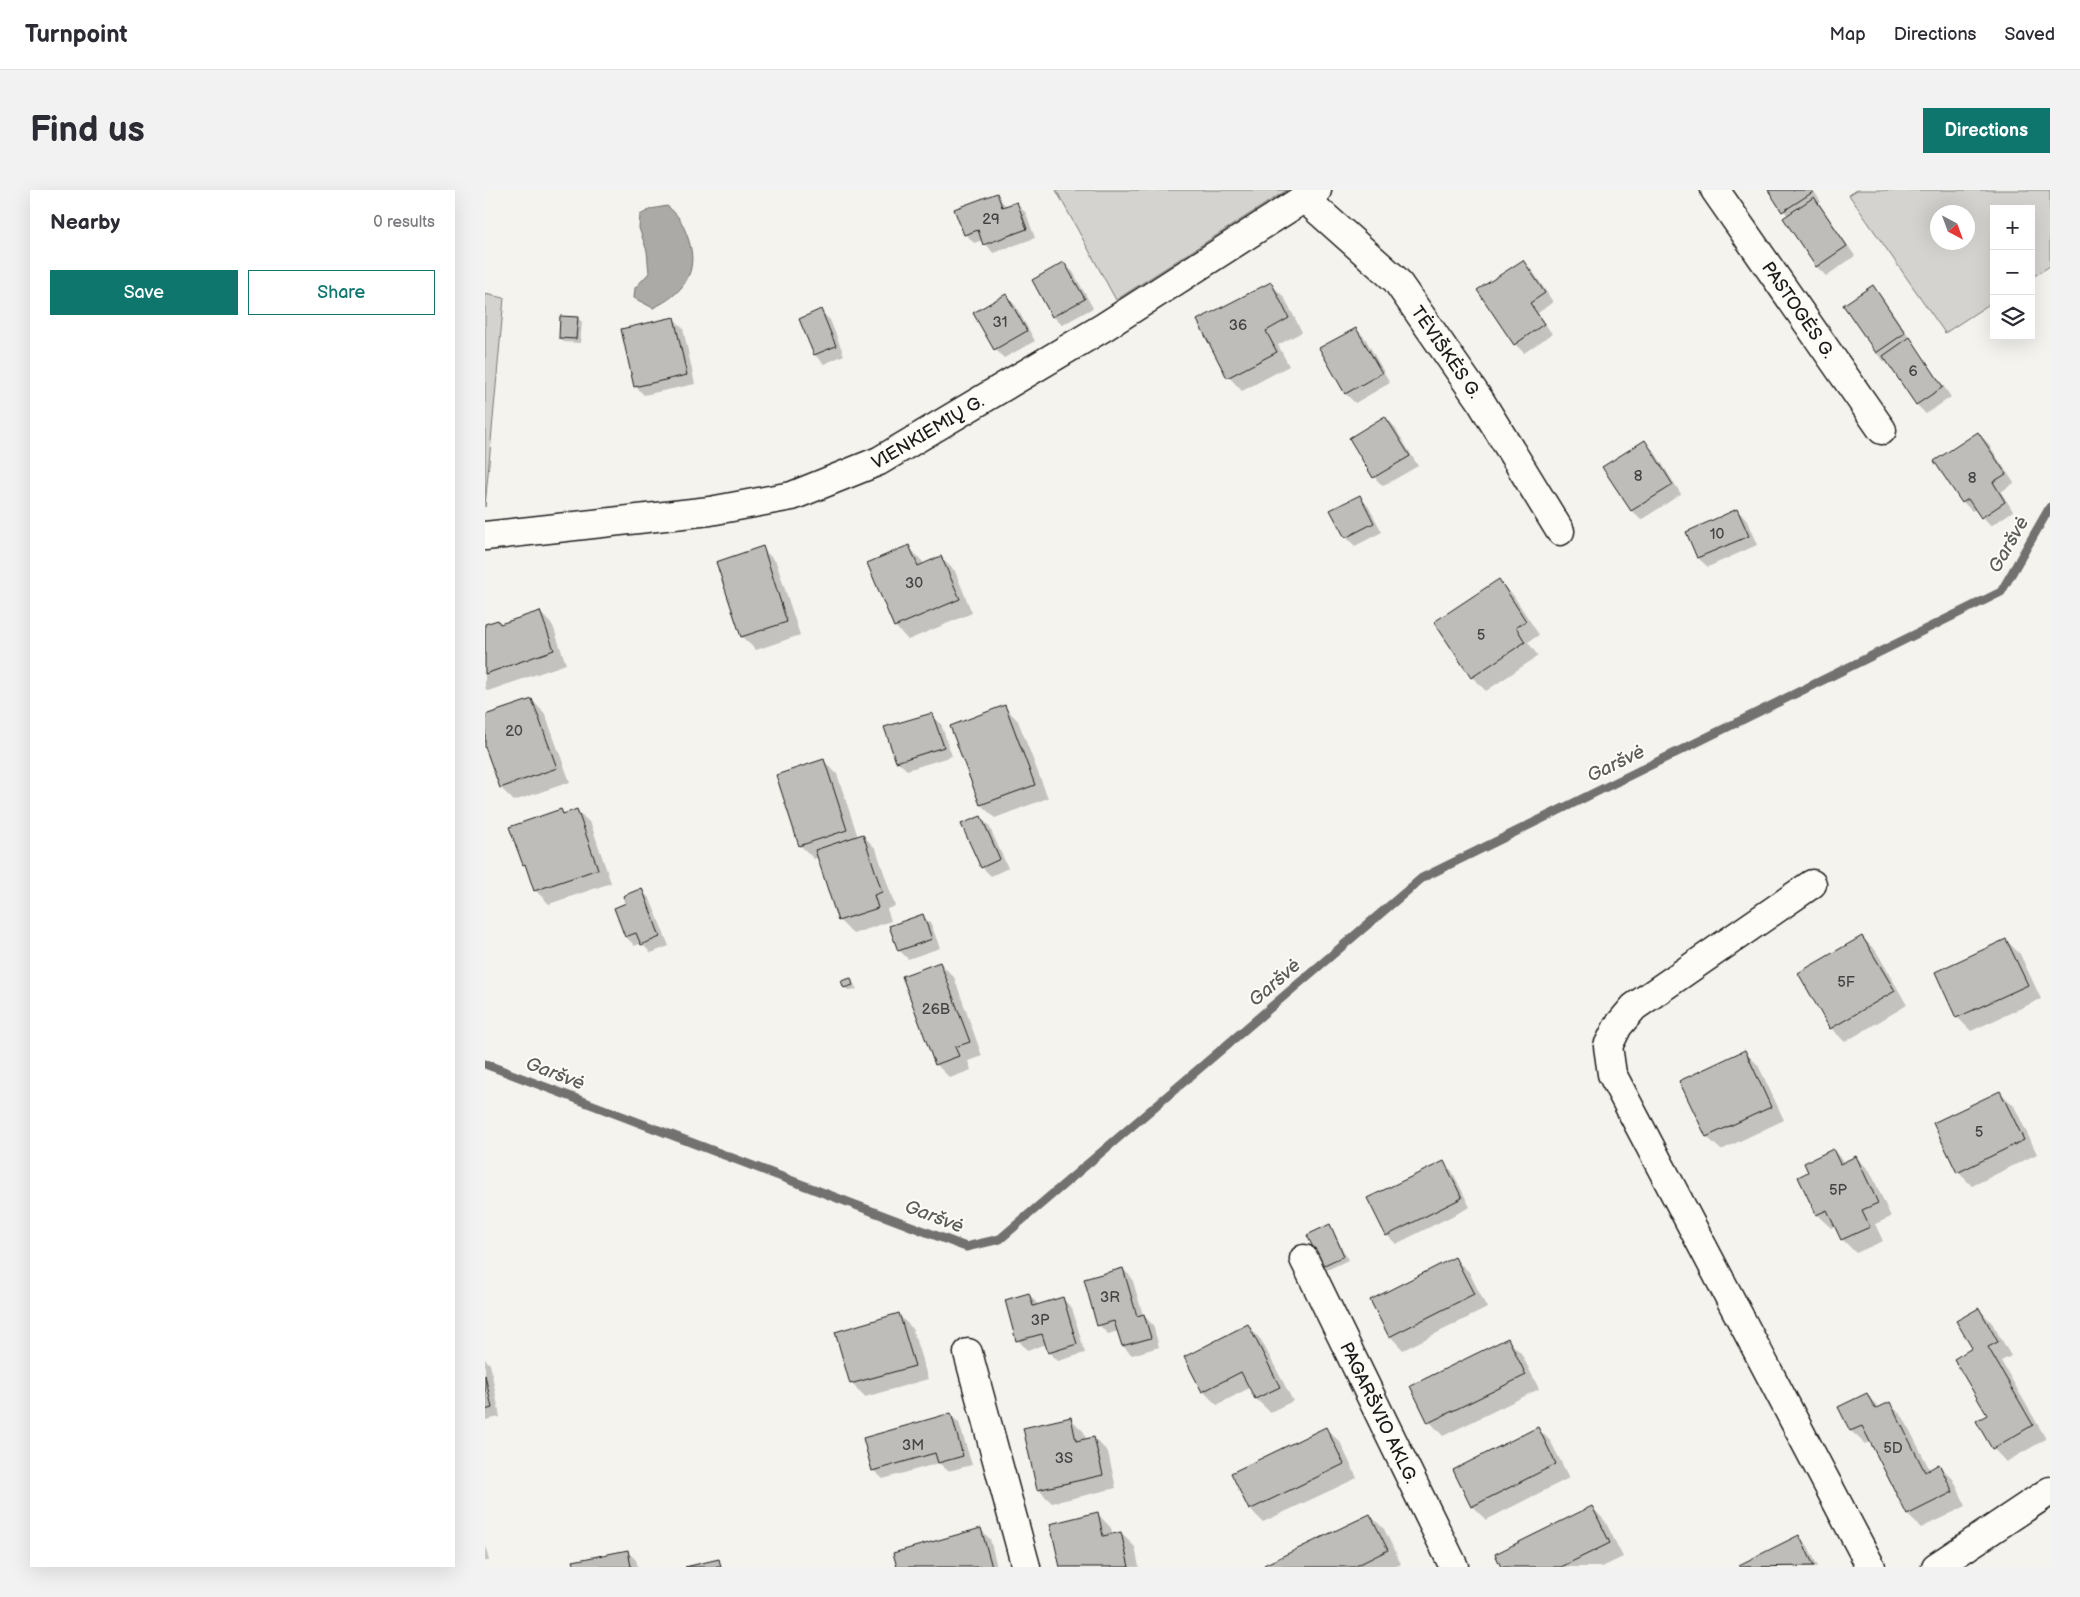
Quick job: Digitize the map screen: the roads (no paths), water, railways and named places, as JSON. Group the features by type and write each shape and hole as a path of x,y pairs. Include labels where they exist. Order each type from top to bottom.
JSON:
{"street":[{"name":"PASTOGĖS G.","path":"1715,190 1883,430"},
{"name":"TĖVIŠKĖS G.","path":"1310,194 1396,280 1481,402 1560,531"},
{"name":"VIENKIEMIŲ G.","path":"485,536 710,512 801,493 879,460 1059,355 1310,194"},
{"path":"1812,884 1634,1007 1618,1026 1608,1046 1612,1074 1871,1567"},
{"name":"PAGARŠVIO AKLG.","path":"1304,1259 1454,1567"},
{"path":"968,1353 1026,1567"},
{"path":"1936,1567 2050,1491"}],"waterway":[{"name":"Garšvė","path":"485,1064 966,1247 1000,1239 1422,878 2001,592 2050,507"}]}
